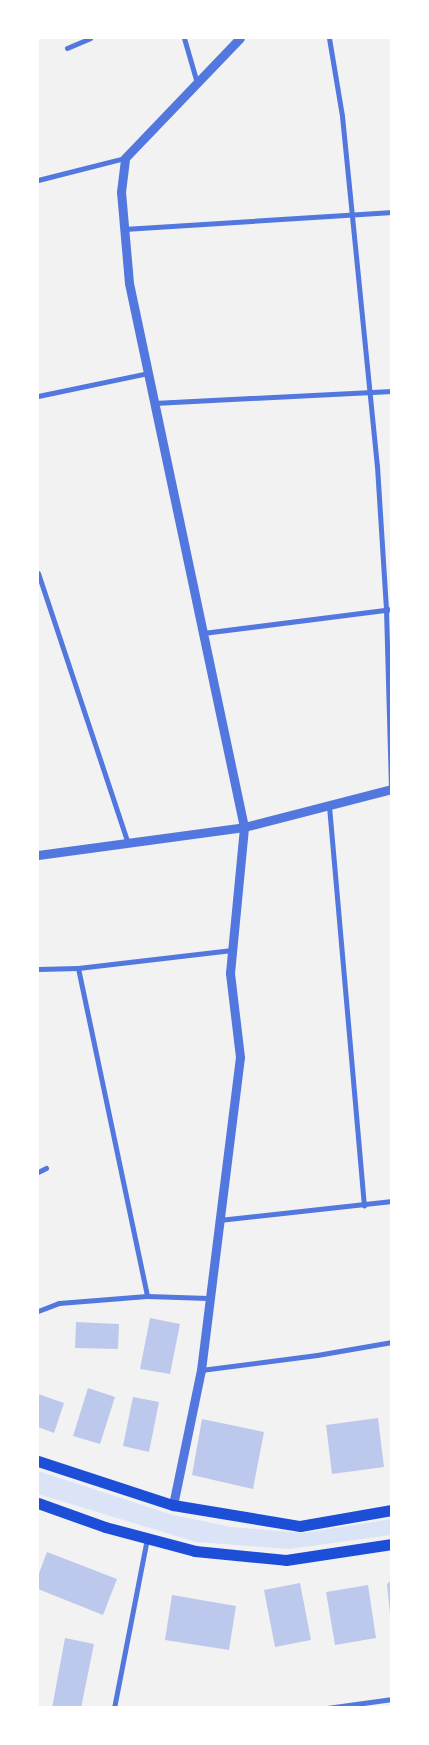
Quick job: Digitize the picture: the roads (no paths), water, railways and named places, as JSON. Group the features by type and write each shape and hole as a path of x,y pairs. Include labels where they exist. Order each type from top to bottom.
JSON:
{"main road":[{"path":"38,1461 173,1505 300,1526 392,1510"},
{"path":"38,1503 147,1538 195,1551 286,1560 392,1544"}],"street":[{"path":"67,48 90,38"},
{"path":"184,38 197,83"},
{"path":"38,180 125,158 240,38"},
{"path":"38,855 244,827 391,789 389,609 342,116 329,38"},
{"path":"125,158 121,192 128,283 244,827 230,973 240,1057 208,1298 201,1370 173,1505"},
{"path":"124,229 392,212"},
{"path":"38,396 148,374"},
{"path":"154,402 392,391"},
{"path":"38,573 128,843"},
{"path":"203,633 389,609"},
{"path":"329,806 364,1205"},
{"path":"38,969 78,968 233,950"},
{"path":"78,968 147,1296"},
{"path":"38,1172 46,1168"},
{"path":"219,1220 392,1201"},
{"path":"38,1311 59,1303 147,1296 208,1298"},
{"path":"201,1370 317,1355 392,1342"},
{"path":"114,1708 147,1538"},
{"path":"327,1708 391,1701"}]}
